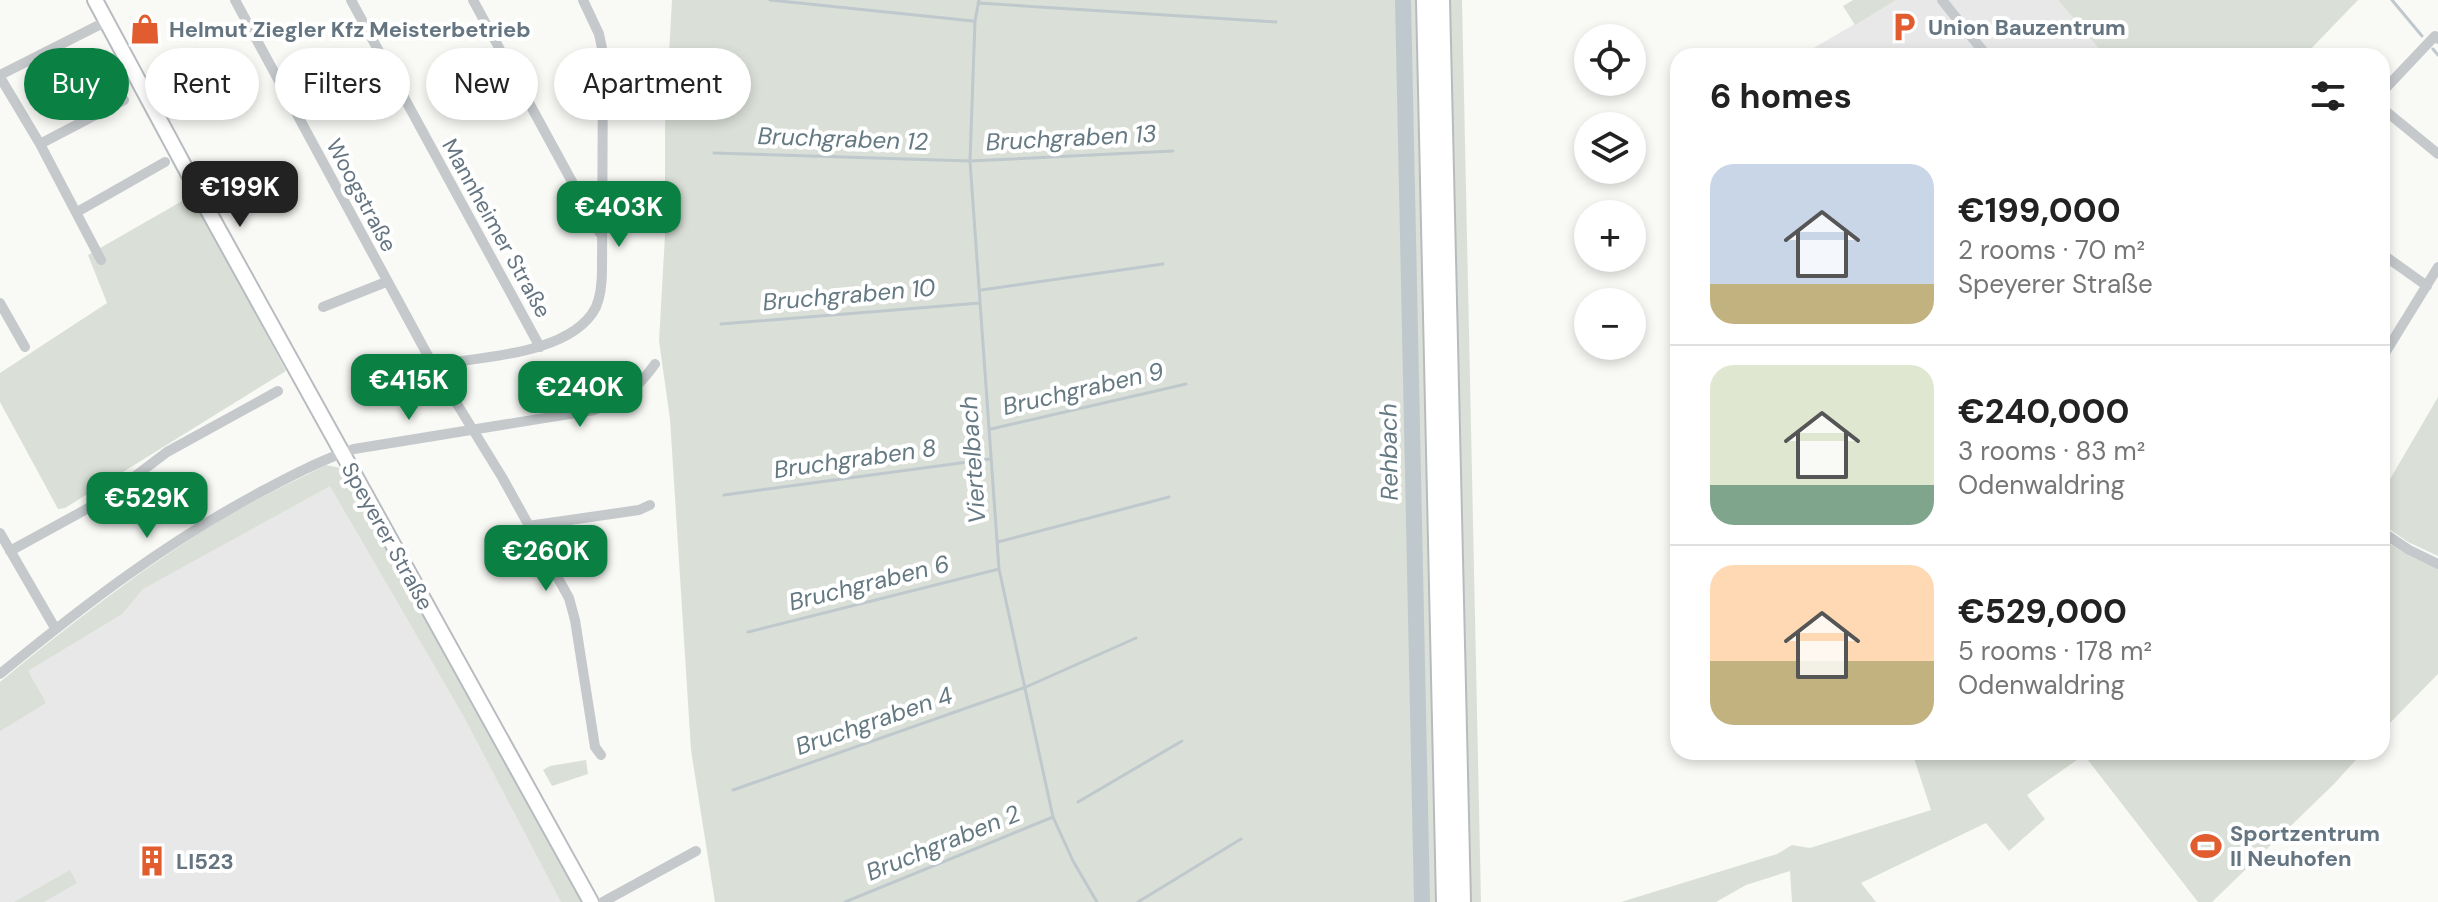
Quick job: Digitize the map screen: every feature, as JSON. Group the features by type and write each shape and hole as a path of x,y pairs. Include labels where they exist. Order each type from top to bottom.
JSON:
{"highway":[{"path":"1426,0 1446,902"},
{"path":"1440,0 1461,902"}],"street":[{"name":"Speyerer Straße","path":"95,0 152,110 591,902"},
{"name":"Woogstraße","path":"235,0 386,282 470,429 502,477 569,598 595,747 601,755"},
{"name":"Mannheimer Straße","path":"351,0 540,347"},
{"path":"473,0 602,237"},
{"path":"378,390 432,363 540,347 577,330 595,308 602,284 603,53 599,34 583,0"},
{"path":"1942,0 1981,48"},
{"path":"101,260 0,76 107,21"},
{"path":"2390,83 2422,47 2435,36 2438,39"},
{"path":"2390,115 2438,154"},
{"path":"40,144 86,120"},
{"path":"77,212 165,162"},
{"path":"2390,260 2427,286"},
{"path":"2390,345 2438,267"},
{"name":"Woogstraße","path":"323,307 386,282"},
{"path":"0,303 25,347"},
{"path":"0,674 55,628 145,561 222,512 327,458 470,429 594,410 610,405 641,384 655,364"},
{"path":"10,551 105,499 167,452 278,391"},
{"path":"528,526 639,510 650,505"},
{"path":"0,533 55,628"},
{"path":"2390,537 2438,564"},
{"path":"603,902 696,851"}],"shaded area":[{"path":"672,0 1416,0 1438,902 715,902 691,750 670,419 659,341 665,235 665,126 665,120 751,120 751,48 669,48"},
{"path":"1448,0 1462,0 1481,902 1469,902"},
{"path":"1853,0 1896,0 1855,25 1843,6"},
{"path":"1896,0 2058,0 2098,48 1814,48"},
{"path":"2058,0 2358,0 2312,48 2098,48"},
{"path":"189,197 195,200 286,371 65,508 58,509 0,402 0,373 107,303 88,255"},
{"path":"2438,397 2438,556 2390,530 2390,479"},
{"path":"326,465 580,902 0,902 0,682"},
{"path":"326,465 344,466 586,902 561,902 463,715 330,486 143,589 122,614 28,671 46,703 0,731 0,682 164,556 222,519"},
{"path":"2390,544 2438,569 2438,674 2390,723"},
{"path":"586,760 588,774 552,786 543,770 550,766"},
{"path":"1915,760 2077,760 2027,795 2045,819 2009,851 1986,823 1861,883 1876,902 1792,902 1790,871 1746,885 1716,902 1621,902 1777,854 1792,845 1810,848 1931,810"},
{"path":"2088,760 2356,760 2212,902 2198,902"},
{"path":"70,870 77,883 44,902 14,902"}],"waterway":[{"path":"770,0 973,21"},
{"name":"Viertelbach","path":"979,0 975,21 970,161 999,569 1053,817 1073,861 1097,902"},
{"name":"Rehbach","path":"1403,0 1422,902"},
{"path":"2392,0 2422,36"},
{"path":"978,3 1276,22"},
{"path":"2433,49 2438,55"},
{"name":"Bruchgraben 12","path":"714,153 970,161 1173,151"},
{"path":"981,290 1163,264"},
{"name":"Bruchgraben 10","path":"721,324 980,303"},
{"name":"Bruchgraben 9","path":"991,429 1186,384"},
{"name":"Bruchgraben 8","path":"724,495 990,459"},
{"path":"998,542 1169,497"},
{"name":"Bruchgraben 6","path":"748,632 999,569"},
{"name":"Bruchgraben 4","path":"733,790 1026,687 1136,638"},
{"path":"1078,802 1182,741"},
{"name":"Bruchgraben 2","path":"845,902 1053,817"},
{"path":"1138,902 1241,839"}],"place":[{"name":"Union Bauzentrum","path":"1904,27"},
{"name":"Helmut Ziegler Kfz Meisterbetrieb","path":"145,29"},
{"name":"Sportzentrum II Neuhofen","path":"2206,846"},
{"name":"LI523","path":"152,861"}],"water label":[{"name":"Bruchgraben 13","path":"1071,138"}]}
